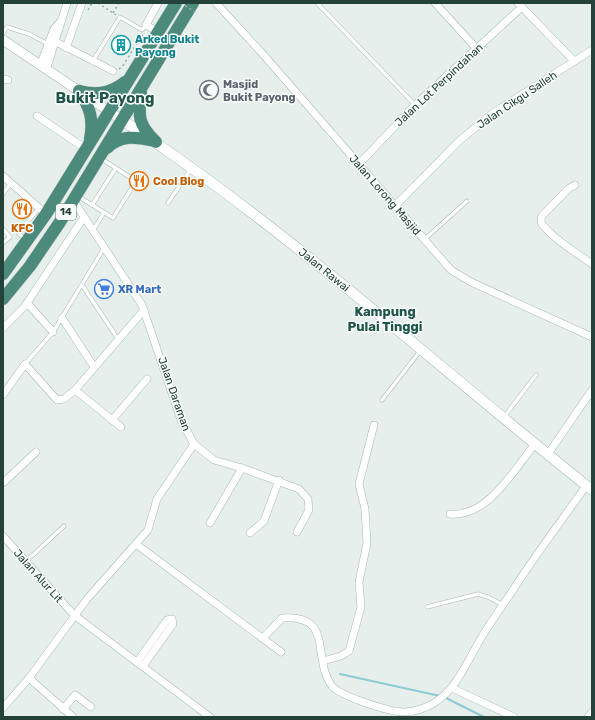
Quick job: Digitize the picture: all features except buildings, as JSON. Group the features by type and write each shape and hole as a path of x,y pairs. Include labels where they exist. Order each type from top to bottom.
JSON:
{"highway":[{"name":"14","path":"3,274 28,241 43,211 88,146 176,3"},
{"name":"14","path":"3,299 30,266 75,198 141,89 196,8"},
{"path":"80,91 94,94 110,92 128,80"},
{"path":"141,89 139,118 146,132 156,142"},
{"path":"80,91 92,116 92,128 88,146"},
{"path":"101,155 111,143 128,137 156,142"}],"main road":[{"name":"Jalan Rawai","path":"122,120 156,142 332,275 589,488"}],"street":[{"path":"44,65 56,42 67,3"},
{"path":"66,48 82,3"},
{"path":"158,3 144,28 158,32"},
{"name":"Jalan Lorong Masjid","path":"216,3 261,52 445,264 464,279 592,337"},
{"path":"435,3 477,49"},
{"path":"520,5 574,61"},
{"name":"Jalan Lot Perpindahan","path":"358,165 415,105 477,49 520,5"},
{"path":"44,65 48,44 54,29 61,21"},
{"path":"3,40 44,65 122,120"},
{"path":"56,42 113,71"},
{"name":"Jalan Cikgu Salleh","path":"395,206 459,141 493,113 592,50"},
{"path":"37,116 88,146"},
{"path":"3,176 43,211"},
{"path":"575,186 562,195 540,220 542,224 550,231 592,264"},
{"name":"Jalan Daraman","path":"75,198 84,217 144,310 181,420 194,444 204,454 214,460 279,480 299,489 308,499 309,510 297,532"},
{"path":"3,328 27,303 84,217"},
{"path":"27,303 53,332"},
{"path":"3,396 25,364 57,400 64,399 75,390 144,310"},
{"path":"62,318 94,367"},
{"path":"112,420 147,378"},
{"path":"75,390 121,427"},
{"path":"548,454 592,390"},
{"path":"323,661 341,656 349,651 360,613 361,598 359,582 367,543 367,530 365,508 359,484 374,425"},
{"path":"3,708 28,678 74,615 150,526 157,499 194,444"},
{"path":"450,514 464,514 482,506 494,494 535,444"},
{"path":"3,483 36,452"},
{"path":"210,523 242,468"},
{"path":"250,533 264,521 279,480"},
{"path":"263,638 282,618 291,617 303,620 316,630 320,638 323,661 328,677 333,686 341,692 392,711 415,711 433,703 452,688 503,605 589,488"},
{"name":"Jalan Alur Lit","path":"3,536 74,615 210,717"},
{"path":"136,544 281,652"},
{"path":"172,619 174,624 140,664 167,620 172,619"},
{"path":"28,678 72,717"},
{"path":"452,688 514,717"},
{"path":"63,709 75,695 91,707"},
{"path":"588,717 592,712"}],"lane":[{"path":"317,3 415,105"},
{"path":"93,61 120,17 144,28"},
{"path":"3,33 7,28 29,34 48,44"},
{"path":"75,198 92,205 113,218 136,181 116,168 101,155"},
{"path":"92,205 116,168"},
{"path":"168,203 191,168"},
{"path":"3,194 11,183"},
{"path":"424,240 467,200"},
{"path":"93,230 104,213"},
{"path":"3,229 10,237 3,243"},
{"path":"25,364 53,332 105,248"},
{"path":"82,285 118,339"},
{"path":"382,400 421,350"},
{"path":"503,418 536,375"},
{"path":"24,560 33,555 64,526"},
{"path":"427,607 478,594 488,597 503,605"}],"path":[{"path":"98,3 120,17"},
{"path":"113,13 119,3"},
{"path":"180,3 196,8"},
{"path":"113,71 122,67 143,35 144,28"}],"waterway":[{"path":"340,674 440,696"},
{"path":"444,697 484,717"}],"place":[{"name":"Arked Bukit Payong","path":"121,45"},
{"name":"Masjid Bukit Payong","path":"209,90"},
{"name":"Cool Blog","path":"139,181"},
{"name":"KFC","path":"22,209"},
{"name":"XR Mart","path":"104,289"}],"district":[{"name":"Bukit Payong","path":"105,98"},
{"name":"Kampung Pulai Tinggi","path":"385,318"}]}
